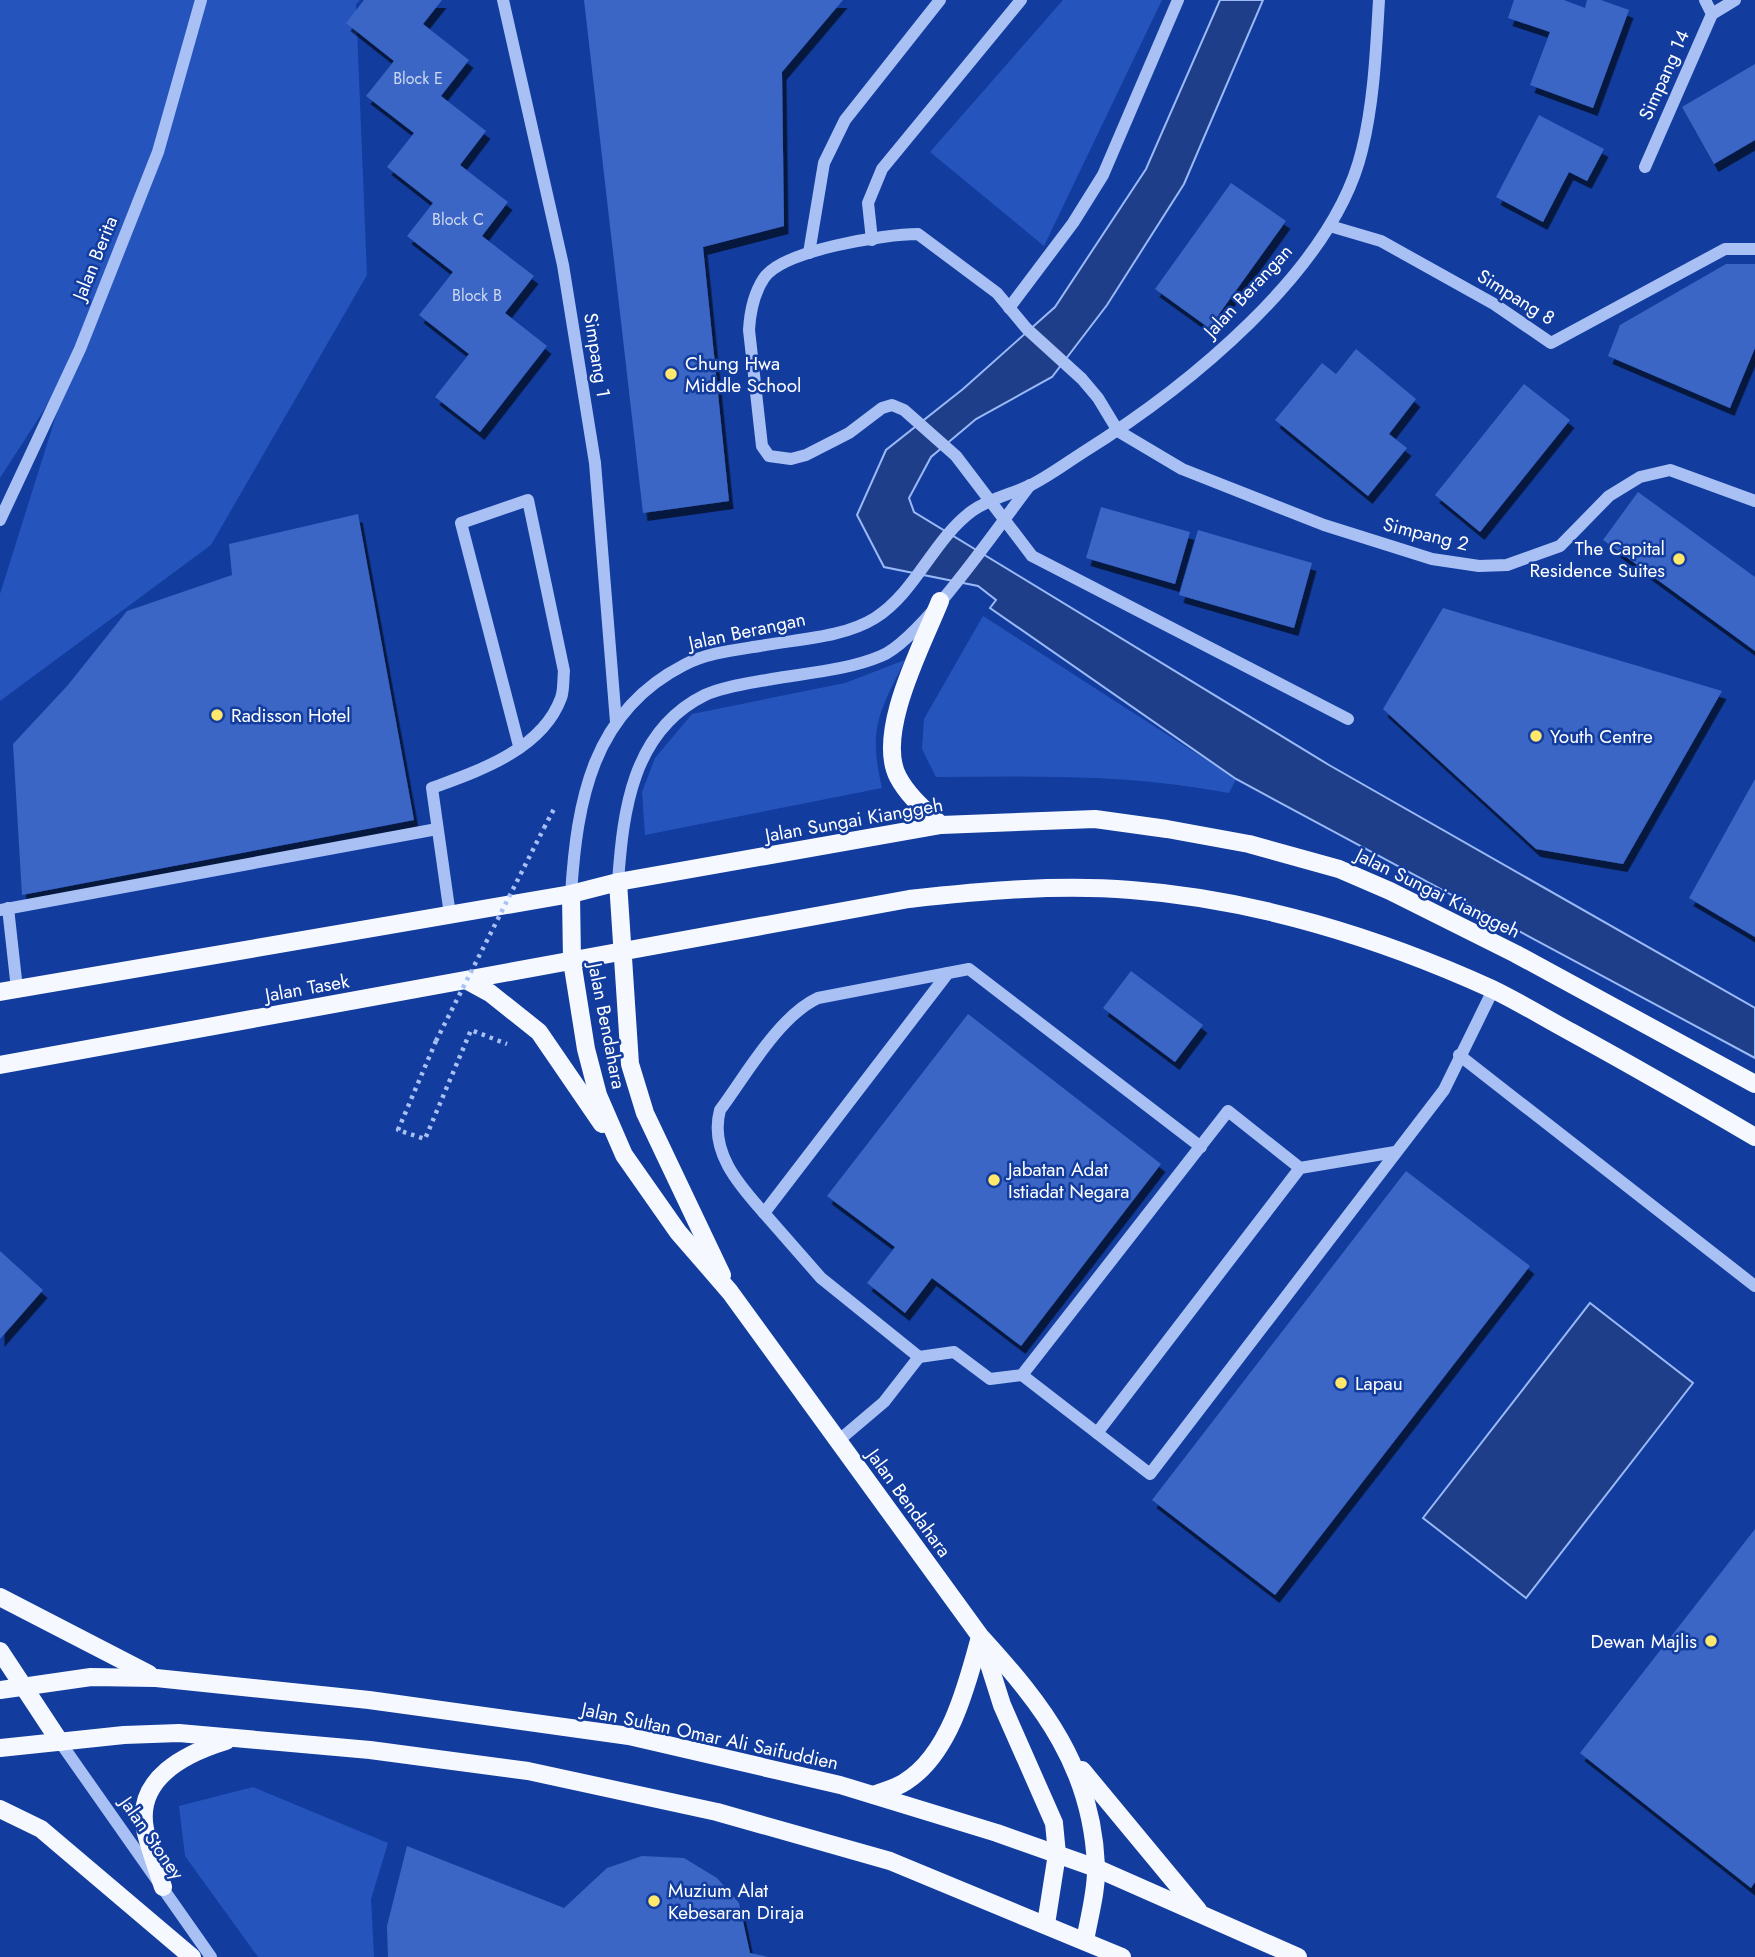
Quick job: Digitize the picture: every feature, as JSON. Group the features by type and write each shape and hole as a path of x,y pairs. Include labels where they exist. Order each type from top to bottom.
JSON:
{"main road":[{"path":"940,601 897,712 891,743 897,775 914,801 941,825"},
{"name":"Jalan Sungai Kianggeh","path":"618,882 941,825 1095,819 1249,844 1339,869 1390,891 1516,954 1755,1084"},
{"path":"9,990 570,894 618,882"},
{"name":"Jalan Bendahara","path":"618,882 630,1064 645,1113 669,1168 697,1216 730,1292"},
{"path":"621,951 909,899 1008,889 1131,890 1246,905 1347,934 1493,990 1674,1088 1755,1137"},
{"name":"Jalan Bendahara","path":"570,894 576,1000 598,1095 624,1156 678,1232 730,1292 980,1636 1027,1688 1070,1755 1085,1793 1096,1868 1085,1941"},
{"name":"Jalan Tasek","path":"0,1065 621,951"},
{"path":"468,981 490,993 539,1032 624,1156"},
{"path":"0,1597 156,1678"},
{"path":"874,1795 906,1782 927,1760 955,1718 980,1636"},
{"name":"Jalan Bendahara","path":"980,1636 1002,1705 1054,1823 1057,1854 1046,1924"},
{"path":"0,1651 60,1742"},
{"name":"Jalan Sultan Omar Ali Saifuddien","path":"0,1690 91,1677 156,1678 369,1700 629,1736 874,1795 1057,1854 1096,1868 1298,1957"},
{"path":"0,1748 180,1733 370,1750 528,1771 718,1812 890,1861 1122,1957"},
{"path":"163,1887 145,1826 147,1805 153,1788 166,1768 194,1751 236,1738"},
{"path":"1070,1755 1200,1913"},
{"path":"0,1809 41,1829 138,1908 192,1957"}],"street":[{"name":"Jalan Berita","path":"0,520 80,349 153,164 201,0"},
{"name":"Simpang 1","path":"503,0 563,265 595,463 616,722"},
{"path":"809,253 824,163 845,120 940,0"},
{"path":"872,240 868,203 882,169 1021,0"},
{"path":"1009,308 1073,223 1103,175 1178,0"},
{"name":"Jalan Berangan","path":"570,894 579,809 596,761 616,722 647,687 686,663 722,653 841,632 873,620 892,605 959,522 989,502 1031,485 1118,431 1197,371 1293,276 1330,226 1362,153 1374,85 1379,0"},
{"name":"Simpang 14","path":"1645,167 1712,13 1705,0"},
{"path":"1712,13 1735,0"},
{"name":"Simpang 8","path":"1330,226 1381,241 1494,304 1551,343 1725,249 1755,249"},
{"path":"1118,431 1098,398 1082,379 1027,329 997,293 918,234 809,253 777,265 764,277 750,310 749,330 762,446 769,456 791,459 806,455 849,433 882,408 892,405 904,410 956,456 1032,556 1348,719"},
{"name":"Simpang 2","path":"1118,431 1182,469 1324,525 1432,559 1479,566 1507,565 1560,546 1608,496 1640,477 1670,470 1755,501"},
{"name":"Jalan Berangan","path":"618,882 627,800 637,768 656,736 678,712 706,694 882,656 910,636 1031,485"},
{"path":"450,915 432,788 481,770 519,746 541,729 561,698 564,671 528,500 461,523 519,746"},
{"path":"9,990 4,909 438,829"},
{"path":"919,1357 821,1278 744,1190 716,1138 720,1110 801,1006 818,998 969,970 1201,1147"},
{"path":"764,1213 948,973"},
{"path":"1022,1375 1150,1474 1444,1090 1493,990"},
{"path":"1459,1055 1755,1286"},
{"path":"838,1441 884,1402 919,1357 954,1352 990,1379 1022,1375 1228,1111 1300,1168"},
{"path":"1097,1433 1300,1168 1395,1152"},
{"name":"Jalan Stoney","path":"60,1742 211,1957"}],"path":[{"path":"510,1046 471,1030 425,1139 398,1130 436,1041 544,828"}],"shaded area":[{"path":"0,0 360,0 356,4 367,275 211,545 0,701 0,594 71,368 0,478"},
{"path":"1063,0 1162,0 1044,246 930,152"},
{"path":"1220,0 1263,0 1184,184 1107,305 1052,377 976,419 931,457 909,498 914,512 1329,765 1755,1008 1755,1058 1236,779 990,608 996,600 978,586 884,567 857,515 886,450 963,389 1055,307 1146,169"},
{"path":"983,616 1236,779 1229,793 1120,779 936,777 922,749 924,719"},
{"path":"905,660 878,721 876,750 882,788 645,835 642,792 655,758 692,714 845,683"},
{"path":"1590,1303 1693,1383 1526,1598 1423,1518"},
{"path":"253,1787 388,1843 371,1899 374,1957 258,1957 185,1856 179,1806"}],"building":[{"path":"364,0 442,0 423,24 469,60 441,96 486,131 460,165 508,202 482,236 534,276 505,313 547,346 480,432 435,397 469,354 419,315 453,272 407,236 433,203 387,167 414,133 366,96 394,61 346,23"},
{"name":"Chung Hwa Middle School","path":"584,0 843,0 782,72 784,226 703,247 729,501 643,513"},
{"path":"1514,0 1564,0 1585,8 1587,0 1601,0 1629,10 1593,108 1530,85 1550,32 1508,18"},
{"path":"1755,64 1755,140 1714,164 1682,107"},
{"path":"1539,115 1604,149 1587,181 1569,172 1543,222 1496,197"},
{"path":"1231,183 1286,221 1209,328 1155,289"},
{"path":"1726,264 1755,264 1755,348 1730,408 1608,356 1620,325"},
{"path":"1356,349 1416,399 1389,434 1407,448 1368,496 1275,420 1322,363 1336,374"},
{"path":"1524,384 1570,420 1480,532 1435,495"},
{"name":"The Capital Residence Suites","path":"1638,492 1755,577 1755,651 1603,540"},
{"path":"1101,507 1190,532 1175,584 1086,558"},
{"name":"Radisson Hotel","path":"358,514 414,820 22,895 13,744 68,685 127,611 232,575 229,544"},
{"path":"1198,530 1312,563 1294,628 1179,595"},
{"path":"1443,608 1722,691 1623,864 1536,849 1383,709"},
{"path":"1755,779 1755,937 1689,898"},
{"path":"1131,971 1203,1025 1175,1062 1103,1008"},
{"name":"Jabatan Adat Istiadat Negara","path":"968,1014 1161,1164 1021,1346 932,1278 905,1313 867,1283 895,1247 827,1196"},
{"name":"Lapau","path":"1406,1171 1530,1266 1275,1595 1152,1500"},
{"path":"0,1251 43,1290 0,1339"},
{"name":"Dewan Majlis","path":"1755,1529 1755,1882 1751,1888 1580,1753"},
{"name":"Muzium Alat Kebesaran Diraja","path":"407,1846 564,1908 607,1868 642,1856 684,1858 717,1878 739,1903 750,1953 768,1957 388,1957 387,1926"}],"place":[{"name":"Chung Hwa Middle School","path":"671,374"},
{"name":"The Capital Residence Suites","path":"1679,559"},
{"name":"Radisson Hotel","path":"217,715"},
{"name":"Youth Centre","path":"1536,736"},
{"name":"Jabatan Adat Istiadat Negara","path":"994,1180"},
{"name":"Lapau","path":"1341,1383"},
{"name":"Dewan Majlis","path":"1711,1641"},
{"name":"Muzium Alat Kebesaran Diraja","path":"654,1901"}]}
